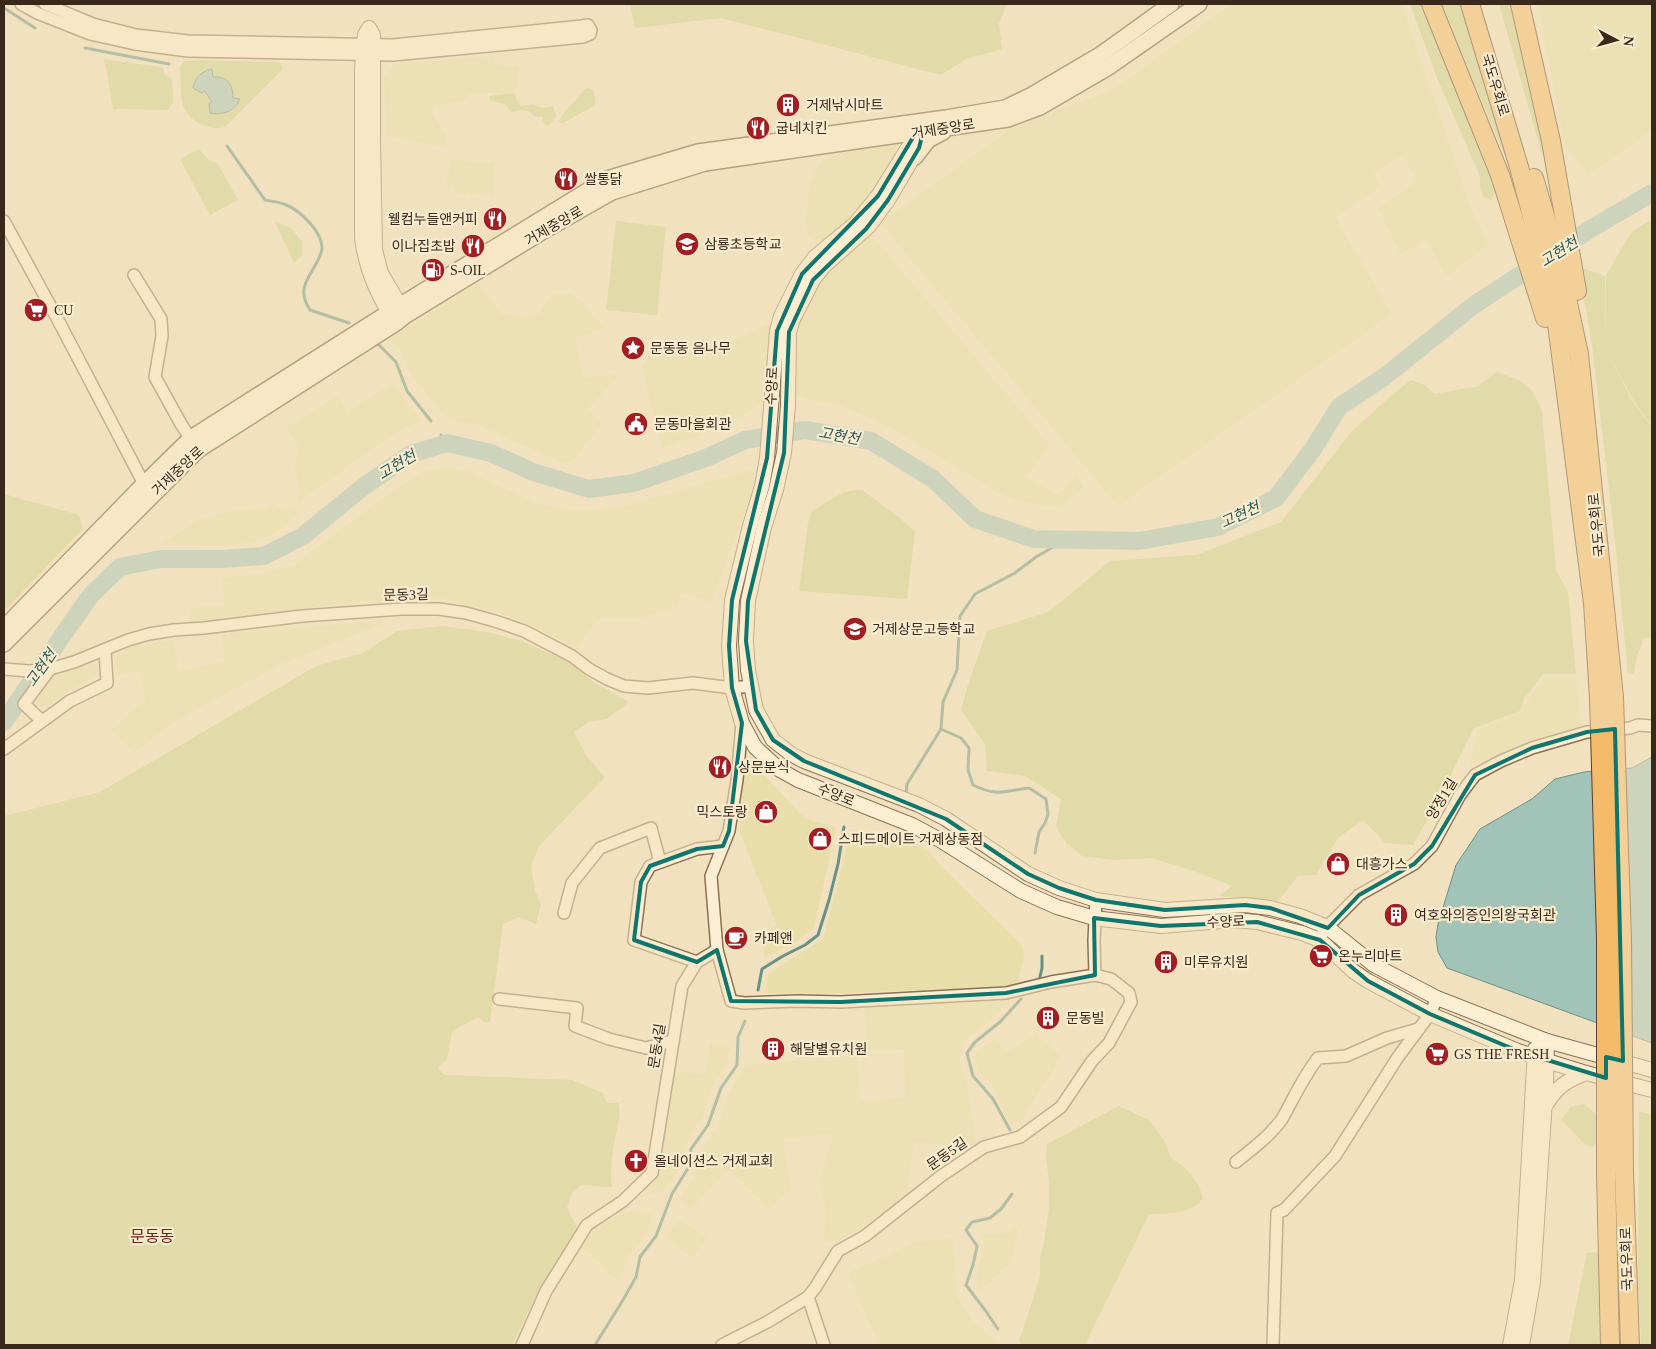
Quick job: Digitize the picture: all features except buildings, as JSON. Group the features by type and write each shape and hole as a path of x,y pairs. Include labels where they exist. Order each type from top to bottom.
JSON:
{"highway":[{"path":"1431,4 1500,175 1561,364"},
{"name":"국도우회로","path":"1470,4 1524,164"},
{"name":"국도우회로","path":"1483,4 1524,164"},
{"path":"1520,4 1554,161 1579,305 1579,354"},
{"path":"1524,164 1557,324 1561,364"},
{"path":"1524,164 1560,266 1579,354"},
{"name":"국도우회로","path":"1579,354 1607,698"},
{"name":"국도우회로","path":"1561,364 1607,698"},
{"path":"1607,698 1622,939 1615,1173"},
{"name":"국도우회로","path":"1610,1345 1615,1173"},
{"name":"국도우회로","path":"1615,1173 1630,1345"}],"main road":[{"name":"거제중앙로","path":"194,444 397,314 612,192 705,163 890,138 919,128 1005,108 1032,96 1100,55 1172,4"},
{"name":"거제중앙로","path":"4,628 194,444 370,324 397,314 431,287 608,179 698,152 919,128 956,128 1008,119 1040,107 1107,68 1199,4"},
{"path":"910,155 933,137 956,128"},
{"name":"거제중앙로","path":"4,644 148,489"}],"street":[{"path":"21,4 37,13 90,34 135,44 188,51 368,50 393,45 588,25 591,30 590,34 582,37 394,55 368,50 188,41 136,35 100,25 45,4"},
{"path":"368,50 373,139 375,250 385,294 397,314"},
{"name":"수양로","path":"919,128 913,140 910,155 888,200 869,226 824,266 805,293 789,332 788,406 784,453 776,490 764,527 748,601 746,640 748,670 756,710 773,740 804,761 946,819 1028,874 1059,888 1096,900 1165,910 1245,905 1270,908 1300,916 1327,927 1374,965 1437,998 1541,1038 1652,1070"},
{"path":"890,138 904,143 910,155"},
{"name":"수양로","path":"910,155 855,224 815,257 802,274 781,316 776,331 767,458 762,486 732,600 729,646 732,688 742,723 755,747 780,770 798,780 926,832 1021,891 1057,907 1094,918 1161,926 1235,920 1257,922 1289,930 1320,940 1353,971 1430,1014 1540,1059 1652,1090"},
{"path":"4,221 148,489"},
{"path":"134,275 161,319 161,344 155,377 194,444"},
{"path":"385,294 409,296 424,288 431,287"},
{"path":"370,324 380,313 385,294"},
{"name":"문동3길","path":"4,669 29,671 50,669 74,662 128,640 174,630 302,616 402,608 466,612 496,620 524,631 572,656 589,669 607,679 624,686 648,688 693,683 732,688 751,686"},
{"path":"4,750 70,701 107,684 105,650"},
{"path":"42,720 24,704 50,669"},
{"path":"742,723 737,780 729,831 711,876 717,950 731,1001 744,1003 841,1002 1006,993 1051,982 1095,975 1094,918 1096,900"},
{"name":"양정1길","path":"1320,940 1327,927 1360,895 1414,864 1432,846 1460,795 1475,775 1517,754 1579,734 1630,728 1638,725 1652,726"},
{"path":"564,913 572,883 600,848 651,828 660,862"},
{"path":"697,962 634,940 641,882 650,866 697,849 723,846"},
{"name":"문동4길","path":"522,1345 546,1291 587,1225 623,1200 652,1173 682,986 697,962 717,950"},
{"name":"문동5길","path":"722,1345 769,1321 808,1297 838,1251 865,1236 941,1176 984,1147 1020,1137 1061,1107 1092,1061 1109,1043 1131,1002 1129,993 1111,979 1095,975"},
{"path":"1273,1345 1277,1213 1284,1210 1335,1156 1370,1099 1430,1014 1437,998"},
{"path":"499,999 577,1008 575,1026 609,1040 646,1048 672,1041"},
{"path":"1236,1162 1277,1125 1306,1072 1318,1058 1346,1056 1387,1038 1418,1029"},
{"path":"1522,1345 1533,1282 1545,1106 1540,1059 1541,1038"},
{"path":"1518,1051 1528,1061 1534,1073"},
{"path":"1510,1345 1522,1280 1534,1073 1540,1059"},
{"path":"1545,1106 1550,1096 1563,1084 1586,1073"},
{"path":"808,1297 824,1345"}],"highlighted area":[{"path":"923,132 919,148 888,200 866,229 813,280 789,332 784,453 748,601 746,641 756,710 773,740 804,761 946,819 1028,874 1059,888 1096,900 1165,910 1245,905 1270,908 1328,928 1359,895 1414,864 1432,846 1475,775 1532,748 1587,732 1615,729 1623,1061 1606,1057 1606,1078 1518,1051 1430,1014 1368,981 1320,940 1257,922 1161,926 1094,918 1095,975 1006,993 841,1002 731,1001 717,950 697,962 634,940 641,882 650,866 697,849 723,846 729,831 742,723 732,688 729,646 732,600 767,458 777,331 802,274 878,196 915,134"}],"shaded area":[{"path":"1231,4 1402,4 1469,204 1489,244 1446,277 1426,239 1401,255 1378,208 1417,181 1403,155 1374,173 1380,187 1335,217 1392,314 1118,506 880,223 1013,127 1114,89"},
{"path":"1538,4 1652,4 1652,130 1588,176 1565,145"},
{"path":"494,56 495,64 509,67 519,66 515,90 506,93 471,93 467,98 459,102 435,106 432,113 445,133 447,148 387,136 384,78 394,64"},
{"path":"896,144 901,146 902,153 856,215 828,241 816,241 807,233 805,226 810,182 823,158 873,146"},
{"path":"452,159 478,163 494,162 493,196 487,192 471,195 468,192 465,195 454,192 454,188 446,185"},
{"path":"864,235 874,238 1050,445 1026,477 1058,495 1075,474 1084,486 1061,508 1019,501 999,493 891,428 840,405 806,399 793,393 795,327 826,268"},
{"path":"479,284 502,314 525,317 540,313 552,294 572,294 582,302 605,328 575,338 583,378 620,374 588,409 602,424 572,462 563,463 475,424 450,420 410,374 401,351 388,339"},
{"path":"772,322 764,400 744,415 662,448 642,367 650,353 669,344 734,340"},
{"path":"394,383 422,421 398,431 298,502 300,489 295,462 299,449 287,427 337,396 347,411"},
{"path":"448,467 468,471 538,504 578,511 622,507 753,469 754,487 711,602 682,593 677,606 641,618 599,618 577,647 498,612 443,599 368,601 229,617 191,624 190,608 225,605 222,578 259,574 294,565 395,489 424,471"},
{"path":"274,504 281,509 293,506 299,513 278,531 266,538 254,542 224,546 162,543 197,520 234,510 266,508"},
{"path":"382,621 385,623 279,665 171,724 134,753 111,730 146,699 139,671 117,676 115,657 135,646 173,640 179,671 225,661 222,634"},
{"path":"96,662 100,673 42,708 33,702 53,676"},
{"path":"1545,677 1576,677 1581,728 1470,765 1478,730 1522,712 1527,701"},
{"path":"743,752 805,819 836,828 814,928 795,943 765,957 761,934 777,926 740,833"},
{"path":"852,830 876,832 915,843 928,851 1022,945 1024,956 1018,981 1008,987 843,993 766,993 768,974 823,939"},
{"path":"1011,999 983,1027 965,1040 959,1062 967,1083 976,1144 964,1147 915,1142 909,1170 907,1196 837,1243 824,1240 826,1209 819,1182 834,1133 783,1139 791,1189 769,1209 729,1169 691,1209 679,1199 696,1174 700,1151 718,1127 728,1094 745,1065 857,1055 860,1101 905,1098 904,1049 867,1050 865,1008"},
{"path":"1036,1034 1061,1056 1020,1123 1011,1124 993,1087 979,1072 975,1054 994,1038 1007,1052"},
{"path":"710,1044 728,1044 729,1063 714,1080 703,1117 685,1145 681,1166 663,1192 646,1195 658,1176 675,1072 706,1074"},
{"path":"624,1211 654,1213 644,1238 630,1254 618,1282 582,1246 591,1234"},
{"path":"680,1218 707,1239 692,1258 666,1237"},
{"path":"1021,1224 1014,1245 1012,1261 980,1292 976,1278 984,1244 979,1233 1003,1234"},
{"path":"953,1238 957,1296 972,1321 998,1342 998,1345 876,1345 877,1340 848,1273 916,1242"}],"green space":[{"path":"630,4 1007,4 999,23 1002,49 966,59 941,75 721,18 635,28"},
{"path":"1410,4 1426,4 1497,185 1492,200 1483,196 1480,176 1437,78"},
{"path":"1441,4 1466,4 1515,171 1512,173"},
{"path":"1499,4 1512,4 1525,55 1545,156 1542,155"},
{"path":"103,59 164,69 164,74 172,79 173,102 168,110 113,110"},
{"path":"184,61 276,62 281,63 283,69 225,127 212,128 193,119 184,108 182,102 180,67"},
{"path":"586,88 593,89 596,102 594,106 563,123 559,122 562,115"},
{"path":"515,93 520,106 534,104 543,108 553,106 556,116 551,124 546,126 543,117 533,116 532,113 527,111 511,113 505,104 491,101 489,96"},
{"path":"199,149 208,159 218,164 238,200 210,215 180,159"},
{"path":"1652,220 1652,426 1632,398 1605,347 1631,399 1652,427 1652,570 1648,581 1652,572 1652,637 1642,639 1634,674 1628,674 1615,541 1592,345 1579,267 1605,276 1606,345 1606,275 1632,231"},
{"path":"616,221 666,227 657,315 606,310"},
{"path":"275,222 291,228 302,242 302,255 294,263"},
{"path":"1496,372 1520,381 1530,389 1542,412 1556,570 1568,592 1576,674 1543,674 1524,699 1520,711 1474,728 1441,795 1413,845 1385,843 1363,820 1338,838 1316,875 1298,876 1278,901 1219,896 1232,886 1197,872 1151,858 1112,860 1082,856 1066,843 1056,826 1061,799 1025,776 987,771 985,744 961,710 987,631 1048,612 1110,561 1196,555 1281,522 1353,430 1411,380 1425,385 1434,394 1479,386"},
{"path":"862,490 900,518 915,532 907,599 799,591 808,523 812,511 844,492"},
{"path":"4,494 79,515 83,529 4,611"},
{"path":"442,626 487,632 521,641 570,662 596,684 629,702 607,719 589,722 574,732 586,755 605,777 539,846 531,866 535,890 541,904 536,924 519,917 503,924 490,1022 483,1022 478,1017 452,1031 447,1060 437,1068 445,1075 572,1080 603,1093 607,1103 618,1103 619,1116 612,1156 612,1187 581,1185 572,1193 567,1208 577,1227 540,1288 512,1345 4,1345 4,816 100,792 316,666 363,653 397,631"},
{"path":"1584,1104 1596,1114 1600,1112 1603,1139 1597,1140 1593,1147 1585,1145 1561,1119 1570,1107"},
{"path":"1119,1106 1149,1120 1164,1140 1171,1158 1184,1167 1193,1177 1199,1186 1203,1198 1186,1210 1149,1214 1085,1345 1022,1345 1018,1340 1022,1333 1040,1276 1040,1258 1049,1207 1047,1144"},
{"path":"1639,1111 1652,1115 1652,1345 1641,1345 1638,1282"},
{"path":"1597,1252 1603,1261 1603,1345 1568,1345 1587,1253"}],"water":[{"path":"212,69 213,77 222,78 228,82 232,89 233,98 240,99 235,107 228,112 210,113 209,103 212,102 205,91 202,93 193,88 199,75"},
{"path":"1652,757 1652,1043 1447,968 1438,952 1436,937 1438,924 1456,865 1480,829 1532,799 1555,779 1584,772 1632,768"}],"waterway":[{"path":"4,8 35,28"},
{"path":"85,48 169,64"},
{"path":"227,146 265,200 282,203 290,207 304,217 316,231 322,246 318,261 304,287 306,301 310,310 349,323"},
{"name":"고현천","path":"4,722 91,595 120,567 161,559 223,559 264,556 303,536 363,487 411,454 447,443 491,453 533,472 589,489 634,483 706,458 745,440 805,430 871,441 933,479 975,519 1034,539 1139,541 1218,527 1276,498 1313,449 1339,407 1384,377 1474,305 1592,228 1652,193"},
{"path":"378,344 396,362 407,391 431,421"},
{"path":"441,435 447,443"},
{"path":"906,793 907,784 941,729 943,702 957,670 960,616 975,594 1015,573 1036,557 1067,539"},
{"path":"941,729 961,738 969,748 968,770 973,785 995,792 1029,788 1046,799 1048,814 1039,832 1035,853"},
{"path":"758,990 762,969 805,945 818,935 838,864 844,827"},
{"path":"1039,981 1042,956"},
{"path":"1010,1130 993,1099 973,1076 967,1053 975,1042 1000,1022 1021,999"},
{"path":"595,1345 636,1277 640,1257 656,1236 672,1194 690,1165 691,1149 708,1125 721,1088 737,1065 738,1037 745,1021"},
{"path":"998,1329 966,1285 977,1246 966,1230 972,1222 990,1218 1001,1209 1012,1194"}],"place":[{"name":"거제낚시마트","path":"788,105"},
{"name":"굽네치킨","path":"758,128"},
{"name":"쌀통닭","path":"566,179"},
{"name":"웰컴누들앤커피","path":"495,219"},
{"name":"삼룡초등학교","path":"687,244"},
{"name":"이나집초밥","path":"473,246"},
{"name":"S-OIL","path":"433,270"},
{"name":"CU","path":"36,310"},
{"name":"문동동 음나무","path":"633,348"},
{"name":"문동마을회관","path":"636,424"},
{"name":"거제상문고등학교","path":"855,629"},
{"name":"상문분식","path":"720,767"},
{"name":"믹스토랑","path":"766,812"},
{"name":"스피드메이트 거제상동점","path":"820,839"},
{"name":"대흥가스","path":"1338,864"},
{"name":"여호와의증인의왕국회관","path":"1396,915"},
{"name":"카페앤","path":"736,938"},
{"name":"온누리마트","path":"1321,956"},
{"name":"미루유치원","path":"1166,962"},
{"name":"문동빌","path":"1048,1018"},
{"name":"해달별유치원","path":"773,1049"},
{"name":"GS THE FRESH","path":"1437,1054"},
{"name":"올네이션스 거제교회","path":"636,1161"}],"district":[{"name":"문동동","path":"152,1236"}]}
